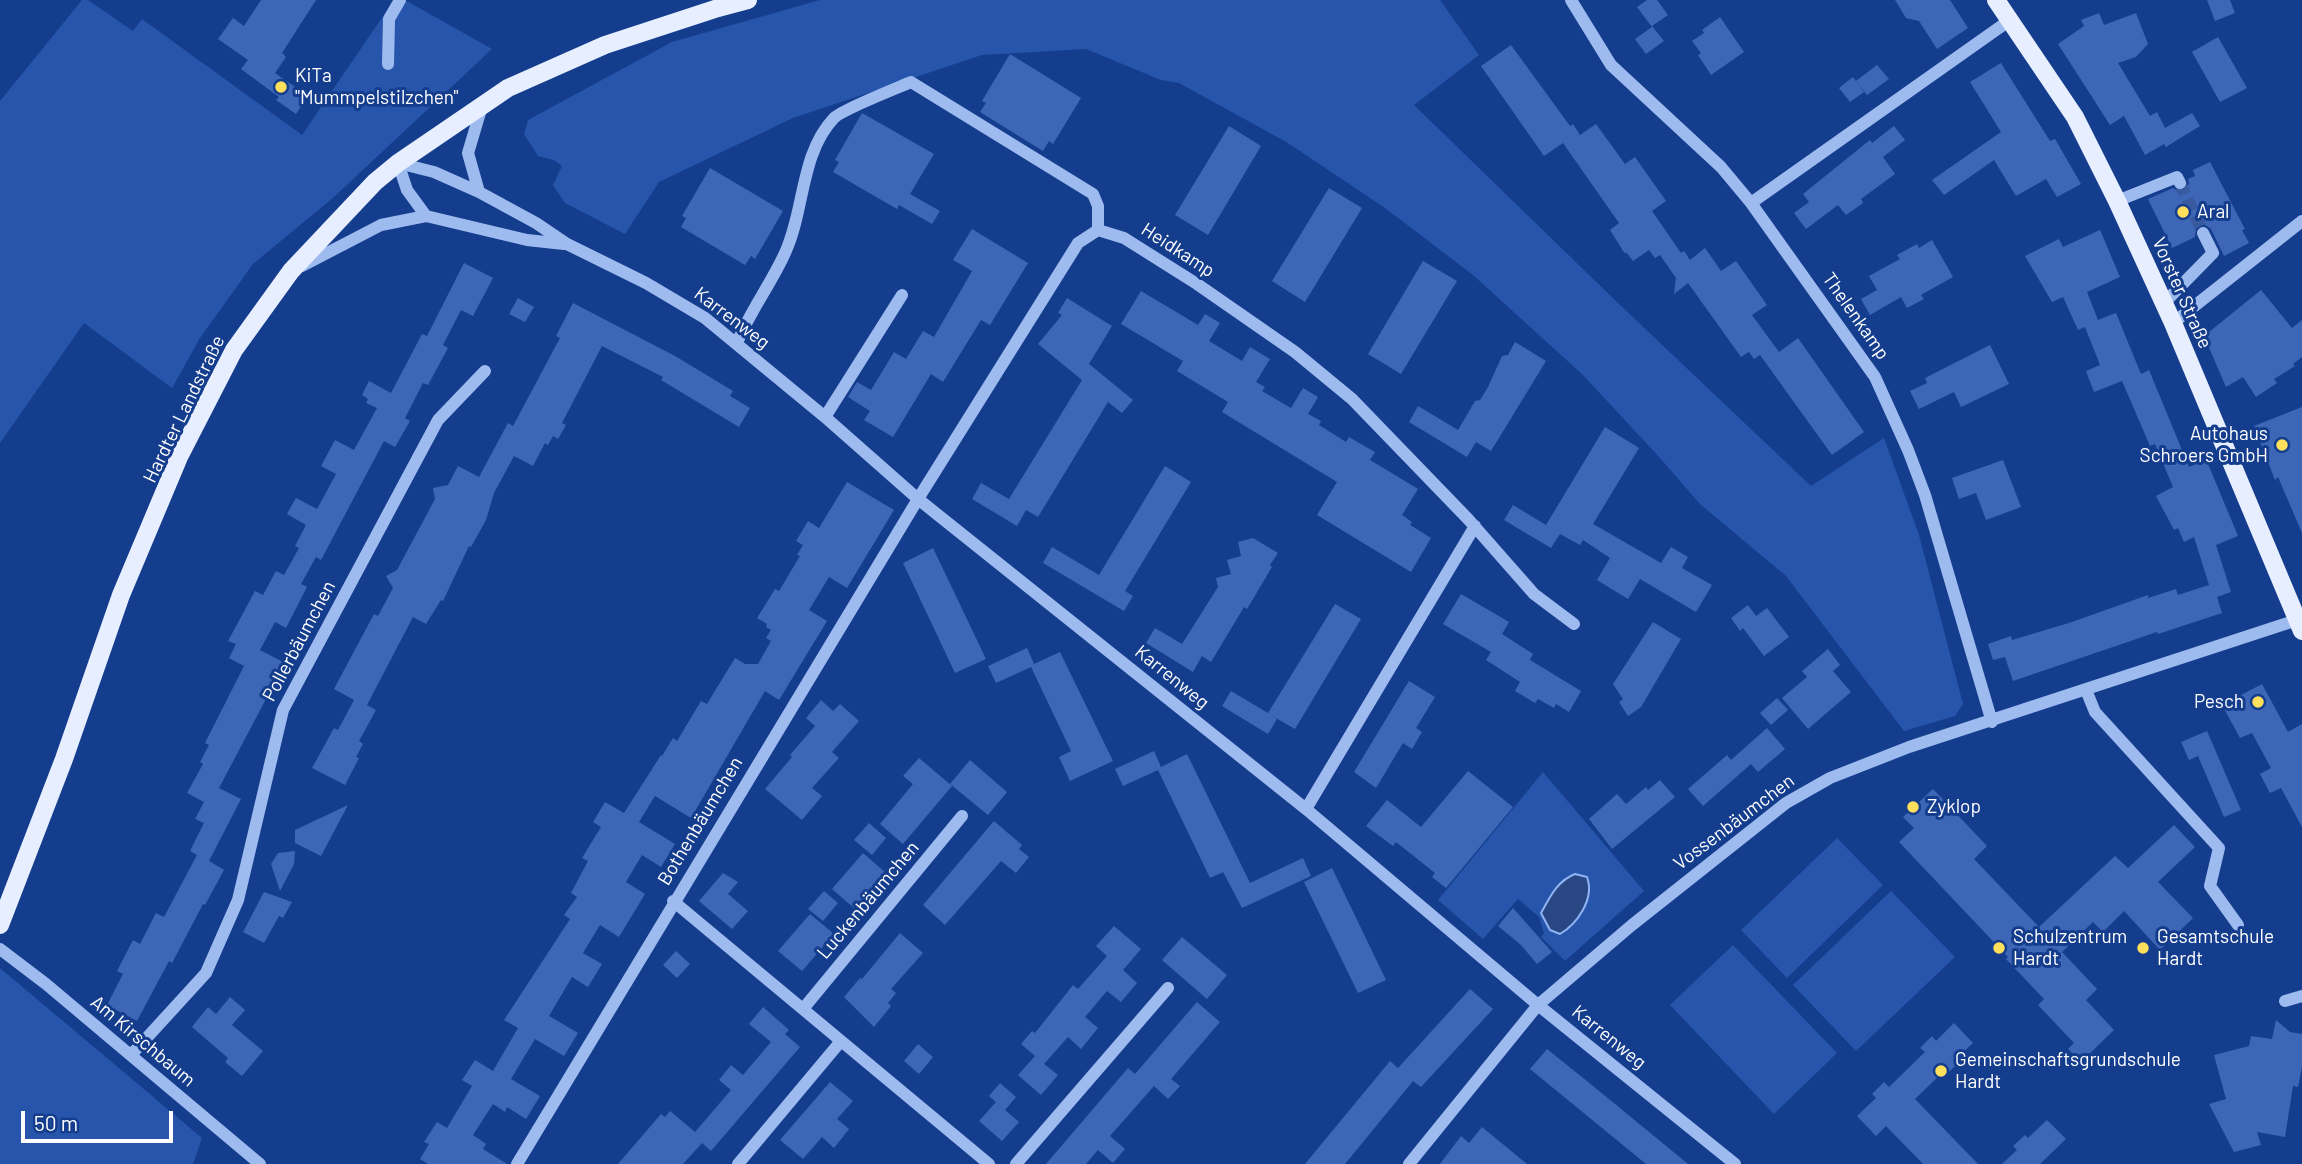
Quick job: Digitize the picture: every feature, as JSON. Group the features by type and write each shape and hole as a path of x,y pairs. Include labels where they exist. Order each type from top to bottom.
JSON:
{"main road":[{"name":"Hardter Landstraße","path":"0,925 64,759 121,595 179,457 234,350 290,271 360,197 398,163 508,88 575,56 748,0"},
{"name":"Vorster Straße","path":"1996,0 2075,117 2117,201 2173,323 2300,625"}],"street":[{"path":"388,64 388,19 400,0"},
{"name":"Thelenkamp","path":"1572,0 1611,65 1721,167 1751,203 1875,377 1908,450 1924,495 1992,722"},
{"path":"1751,203 2010,20"},
{"path":"737,342 745,322 785,253 799,215 812,153 835,116 911,82 1093,194 1098,206 1098,230 1078,243 918,499"},
{"path":"479,192 468,153 482,106"},
{"path":"398,163 407,190 426,216"},
{"name":"Karrenweg","path":"398,163 434,172 479,192 568,244 646,282 705,318 737,342 918,499 1306,809 1729,1162"},
{"path":"2117,201 2177,177 2180,183"},
{"name":"Karrenweg","path":"290,271 382,225 426,216 527,240 568,244"},
{"path":"2173,323 2302,221"},
{"name":"Heidkamp","path":"1098,230 1124,238 1197,284 1295,352 1352,399 1475,526 1534,594 1574,624"},
{"path":"2164,303 2213,253 2203,233"},
{"path":"825,417 902,295"},
{"name":"Pollerbäumchen","path":"131,1055 206,973 238,900 283,710 438,420 485,371"},
{"name":"Bothenbäumchen","path":"517,1164 673,901 918,499"},
{"path":"1306,809 1475,526"},
{"name":"Vossenbäumchen","path":"1409,1164 1538,1005 1671,893 1786,803 1842,773 1909,747 2300,625"},
{"path":"2086,690 2095,712 2219,848 2210,886 2238,925"},
{"name":"Luckenbäumchen","path":"803,1009 962,816"},
{"path":"673,901 989,1164"},
{"name":"Am Kirschbaum","path":"0,949 260,1164"},
{"path":"1016,1164 1168,988"},
{"path":"2286,1001 2302,996"},
{"path":"738,1164 841,1041"}],"shaded area":[{"path":"82,0 88,0 133,31 142,19 302,135 394,0 405,0 492,49 334,197 253,264 200,338 172,388 84,323 0,443 0,101"},
{"path":"820,0 1440,0 1479,55 1414,105 1811,486 1884,438 1919,535 1963,704 1955,716 1904,731 1786,576 1700,504 1583,375 1473,275 1385,208 1288,143 1179,83 1161,80 1086,49 982,55 793,118 659,182 625,234 565,203 553,185 562,166 554,160 538,156 524,134 528,120 672,42"},
{"path":"1543,772 1644,891 1565,961 1541,937 1544,933 1539,917 1518,899 1483,939 1438,900"},
{"path":"1837,838 1883,885 1787,978 1741,930"},
{"path":"1575,874 1587,877 1589,894 1583,910 1573,924 1560,934 1550,930 1541,913 1559,885"},
{"path":"1891,891 1955,957 1856,1051 1793,985"},
{"path":"1733,945 1837,1053 1774,1114 1670,1005"},
{"path":"0,968 202,1138 193,1164 0,1164"}],"building":[{"path":"261,0 316,0 282,53 286,57 275,73 308,96 296,114 276,100 279,97 241,69 248,60 218,39 233,18 244,26"},
{"path":"1647,0 1657,0 1668,15 1652,26 1664,41 1646,54 1635,39 1652,27 1637,7"},
{"path":"1895,0 1950,0 1968,28 1937,49 1919,21 1906,18"},
{"path":"2207,0 2230,0 2235,13 2215,21"},
{"path":"2099,13 2104,25 2136,13 2148,44 2136,57 2118,63 2150,116 2157,112 2165,128 2192,113 2200,126 2166,147 2164,144 2145,155 2124,116 2110,125 2058,44 2084,26 2081,20"},
{"path":"1720,17 1744,52 1711,75 1692,41"},
{"path":"2218,37 2247,88 2220,102 2192,52"},
{"path":"1511,45 1570,126 1573,124 1580,135 1596,124 1625,164 1635,157 1666,201 1652,211 1681,253 1684,251 1690,260 1705,248 1721,271 1736,261 1767,305 1752,315 1779,352 1798,338 1864,432 1832,455 1760,355 1754,359 1749,352 1741,357 1688,283 1674,294 1676,278 1660,255 1655,258 1649,250 1633,261 1626,252 1625,254 1610,230 1619,223 1563,143 1544,156 1481,66"},
{"path":"1010,54 1081,98 1053,144 1049,141 1043,151 980,112 986,103 982,101"},
{"path":"2001,63 2050,141 2055,139 2081,184 2057,197 2046,179 2016,196 1994,160 1944,195 1932,180 2001,132 1970,82"},
{"path":"1877,65 1889,79 1867,95 1856,81"},
{"path":"1853,77 1864,92 1850,102 1839,88"},
{"path":"862,113 934,154 910,194 940,211 932,224 899,205 897,209 833,172 839,162 835,160"},
{"path":"1229,126 1261,146 1208,235 1175,215"},
{"path":"1894,126 1905,140 1883,157 1895,174 1861,199 1863,203 1846,215 1838,205 1806,229 1794,213 1809,202 1803,194 1870,140 1872,143"},
{"path":"2210,162 2245,229 2242,230 2249,243 2224,256 2211,229 2204,224 2196,228 2195,237 2172,248 2148,199 2173,188 2179,192 2184,190 2189,184 2188,179 2195,176 2193,170"},
{"path":"710,168 783,211 755,259 751,256 745,265 681,227 686,218 682,216"},
{"path":"1329,188 1362,208 1305,302 1272,281"},
{"path":"972,229 1028,263 990,325 981,320 943,382 931,374 893,437 864,420 870,411 848,397 857,382 871,390 894,352 906,359 923,331 934,337 972,271 953,260"},
{"path":"2100,230 2120,277 2087,292 2098,320 2116,313 2141,374 2149,370 2189,467 2206,459 2238,536 2216,545 2231,592 2217,597 2222,613 2013,681 2005,657 1993,660 1988,644 2011,636 2012,640 2069,623 2148,595 2148,598 2176,589 2178,595 2209,585 2194,537 2184,542 2178,528 2174,530 2156,496 2173,487 2155,444 2150,446 2122,381 2094,392 2086,371 2100,365 2085,327 2078,330 2063,297 2052,302 2025,256 2059,239 2063,247"},
{"path":"1932,240 1953,277 1921,295 1924,299 1907,308 1901,297 1870,315 1861,299 1877,290 1869,276 1900,259 1897,255 1917,244 1919,248"},
{"path":"1423,261 1457,281 1401,374 1368,354"},
{"path":"464,263 493,278 473,316 461,310 443,345 448,348 428,385 423,383 405,418 410,421 395,447 384,441 321,560 316,557 301,584 307,587 286,628 275,622 260,650 285,663 219,788 241,799 209,861 224,870 172,963 169,961 137,1021 107,1005 123,974 117,971 133,940 140,944 156,913 164,917 197,855 190,851 204,823 195,819 204,802 187,793 203,764 200,762 209,745 205,743 244,666 229,658 236,644 228,641 255,591 263,595 276,571 284,575 299,548 295,546 306,525 287,514 296,498 317,509 336,474 321,466 335,440 354,450 377,408 366,403 368,399 362,395 369,381 391,393 422,334 427,336"},
{"path":"2261,290 2292,328 2302,320 2302,357 2293,364 2295,366 2274,379 2277,383 2256,397 2243,377 2226,387 2204,336"},
{"path":"1141,291 1198,325 1205,314 1220,323 1209,341 1242,361 1250,347 1270,359 1256,382 1265,387 1262,391 1291,408 1303,388 1318,397 1308,414 1321,421 1319,425 1346,442 1349,437 1375,452 1370,460 1418,489 1402,515 1412,522 1410,525 1431,538 1411,572 1317,515 1337,482 1222,412 1228,402 1177,371 1183,361 1121,324"},
{"path":"518,298 534,307 525,322 509,314"},
{"path":"1067,298 1112,326 1089,364 1133,400 1122,413 1108,402 1038,517 1026,510 1017,526 972,499 981,483 1009,499 1082,380 1038,344 1062,315 1058,313"},
{"path":"573,303 675,356 733,391 730,396 750,408 739,427 661,380 663,377 602,346 562,423 566,425 558,439 553,436 548,445 545,443 533,466 514,456 494,493 486,520 471,547 469,546 443,601 441,600 426,624 413,617 367,705 376,710 359,741 363,744 356,757 359,758 345,785 312,768 334,728 338,730 354,700 334,689 374,614 378,616 393,588 386,576 397,570 435,499 433,488 448,485 458,466 479,477 508,423 513,426 560,338 556,336"},
{"path":"1515,342 1546,361 1491,451 1476,442 1467,457 1409,422 1418,406 1458,430 1475,401 1480,400 1488,387 1502,356 1508,355"},
{"path":"1990,345 2009,384 1961,407 1954,392 1919,409 1910,391 1927,383 1925,378"},
{"name":"Autohaus Schroers GmbH","path":"2302,407 2302,533 2278,477 2275,480 2254,426"},
{"path":"1605,427 1639,448 1593,524 1661,563 1671,547 1688,557 1682,568 1712,585 1696,612 1640,579 1628,599 1597,580 1610,558 1583,540 1580,545 1560,534 1551,548 1504,520 1513,505 1546,525"},
{"path":"2003,460 2021,507 1986,520 1976,493 1959,499 1952,478"},
{"path":"1165,466 1191,482 1125,591 1133,596 1124,611 1043,563 1052,547 1099,575"},
{"path":"847,482 894,510 847,588 829,577 809,610 827,621 779,700 765,691 691,818 655,796 639,822 675,844 661,867 642,855 626,882 645,894 619,937 600,925 583,953 602,964 588,987 572,977 549,1016 578,1033 564,1056 535,1039 511,1079 540,1096 526,1119 507,1107 505,1112 493,1104 473,1135 486,1144 483,1149 507,1164 428,1164 420,1159 429,1144 424,1142 437,1122 447,1128 472,1086 462,1080 475,1060 493,1071 518,1028 504,1020 570,919 564,915 577,897 571,893 588,861 582,858 601,827 593,822 605,802 624,813 673,738 677,741 701,701 707,704 735,658 745,664 758,664 771,641 766,638 771,630 757,618 775,589 779,591 800,556 797,555 803,545 796,541 808,521 819,528"},
{"path":"1253,538 1278,553 1247,609 1244,607 1211,662 1202,656 1193,672 1146,643 1155,628 1182,644 1218,587 1216,578 1231,574 1227,560 1241,556 1238,542"},
{"path":"933,548 986,659 955,673 903,563"},
{"path":"1461,594 1509,622 1502,634 1533,654 1530,660 1581,691 1569,712 1556,704 1554,708 1538,699 1535,703 1515,691 1520,682 1486,660 1491,652 1443,624"},
{"path":"1335,604 1361,619 1295,729 1269,714 1277,719 1268,734 1222,706 1231,691 1268,713"},
{"path":"1748,605 1756,616 1767,608 1789,637 1764,656 1743,628 1740,631 1731,618"},
{"path":"1653,622 1681,639 1641,707 1628,716 1619,702 1623,699 1613,684"},
{"path":"1027,648 1034,664 1060,652 1113,761 1070,781 1059,757 1071,751 1031,667 996,683 988,666"},
{"path":"1828,649 1840,665 1833,671 1851,692 1808,729 1782,698 1807,677 1802,671"},
{"path":"1409,681 1435,697 1416,728 1422,732 1412,749 1403,743 1376,788 1354,772"},
{"path":"2262,684 2288,732 2302,724 2302,827 2281,788 2270,793 2260,774 2271,768 2252,733 2240,738 2222,705"},
{"path":"1777,698 1788,710 1771,725 1760,713"},
{"path":"821,700 833,711 840,704 859,721 832,752 839,758 812,788 822,796 802,820 765,789 815,726 806,718"},
{"path":"1767,728 1785,749 1758,772 1751,764 1703,806 1688,789 1727,755 1731,760"},
{"path":"2207,731 2241,810 2224,817 2198,756 2189,760 2181,742"},
{"path":"1154,751 1161,767 1187,754 1250,883 1303,858 1311,876 1242,908 1223,872 1210,878 1158,770 1123,786 1115,769"},
{"path":"919,758 952,786 903,844 880,824 913,784 903,776"},
{"path":"970,760 1007,792 988,815 950,784"},
{"path":"1468,771 1513,807 1446,888 1432,877 1435,873 1396,842 1393,846 1366,826 1387,800 1421,827"},
{"path":"1660,780 1675,797 1612,849 1589,819 1617,794 1626,804 1646,787 1648,790"},
{"path":"1933,789 1987,846 1974,859 2039,927 2115,856 2128,868 2174,825 2195,847 2158,882 2193,918 2160,950 2124,911 2103,932 2093,922 2062,952 2097,989 2086,1000 2114,1030 2081,1062 2068,1049 2074,1043 2038,1005 2044,999 1899,842 1914,828 1903,817"},
{"path":"348,805 321,856 295,843 295,830"},
{"path":"994,821 1022,845 1019,849 1029,857 1016,873 1001,861 945,925 923,905"},
{"path":"869,823 886,838 872,855 854,840"},
{"path":"295,851 294,864 280,891 271,864 278,853"},
{"path":"863,853 886,873 855,909 832,889"},
{"path":"1332,868 1386,980 1358,993 1304,882"},
{"path":"723,873 738,882 728,894 748,911 732,929 699,901"},
{"path":"824,891 838,903 823,921 808,909"},
{"path":"264,892 292,902 283,918 279,916 264,943 243,932"},
{"path":"1513,908 1552,952 1537,964 1521,945 1498,926"},
{"path":"810,914 834,934 802,971 778,951"},
{"path":"1114,926 1141,949 1123,970 1137,983 1121,1002 1107,991 1085,1017 1098,1028 1081,1049 1068,1037 1044,1064 1058,1075 1041,1095 1018,1075 1035,1056 1021,1044 1032,1031 1035,1033 1073,985 1078,989 1107,956 1096,946"},
{"path":"900,933 923,953 891,989 896,993 888,1003 891,1006 874,1027 844,997"},
{"path":"1182,937 1227,975 1207,999 1162,960"},
{"path":"676,951 690,964 677,978 663,965"},
{"path":"1470,989 1493,1009 1421,1087 1413,1081 1345,1164 1305,1164 1390,1061 1398,1068"},
{"path":"230,997 245,1010 232,1025 263,1051 242,1076 225,1062 228,1058 192,1027 208,1007 216,1014"},
{"path":"1197,1002 1220,1022 1171,1079 1180,1086 1168,1099 1154,1086 1110,1136 1125,1149 1113,1163 1098,1150 1086,1164 1046,1164 1128,1068 1135,1074"},
{"path":"763,1007 789,1030 785,1034 800,1047 711,1151 702,1143 683,1164 618,1164 661,1114 665,1117 670,1111 695,1132 731,1090 719,1080 731,1065 743,1075 771,1042 749,1024"},
{"path":"2276,1020 2290,1032 2302,1034 2302,1067 2298,1087 2293,1086 2285,1137 2257,1132 2261,1145 2234,1152 2209,1104 2226,1099 2214,1055 2249,1046 2251,1036 2272,1039"},
{"path":"1954,1023 1973,1043 1955,1060 1958,1063 1946,1075 1943,1072 1915,1099 1978,1164 1923,1164 1886,1126 1876,1136 1857,1116 1876,1098 1872,1094 1884,1082 1889,1087 1925,1052 1920,1048 1932,1036 1936,1041"},
{"path":"918,1044 933,1057 919,1074 904,1061"},
{"path":"1547,1049 1688,1164 1646,1164 1530,1069"},
{"path":"830,1082 853,1101 837,1119 849,1129 834,1148 822,1137 803,1159 780,1140"},
{"path":"1000,1083 1016,1097 1005,1110 989,1096"},
{"path":"996,1102 1019,1122 1002,1141 979,1121"},
{"path":"2047,1120 2066,1139 2040,1164 2002,1164 2017,1150 2013,1146 2025,1135 2028,1138"},
{"path":"1482,1127 1527,1164 1440,1164 1461,1136 1469,1143"}],"tunnel":[{"path":"2180,183 2203,233"}],"place":[{"name":"KiTa \"Mummpelstilzchen\"","path":"281,87"},
{"name":"Aral","path":"2183,212"},
{"name":"Autohaus Schroers GmbH","path":"2282,445"},
{"name":"Pesch","path":"2258,702"},
{"name":"Zyklop","path":"1913,807"},
{"name":"Schulzentrum Hardt","path":"1999,948"},
{"name":"Gesamtschule Hardt","path":"2143,948"},
{"name":"Gemeinschaftsgrundschule Hardt","path":"1941,1071"}]}
